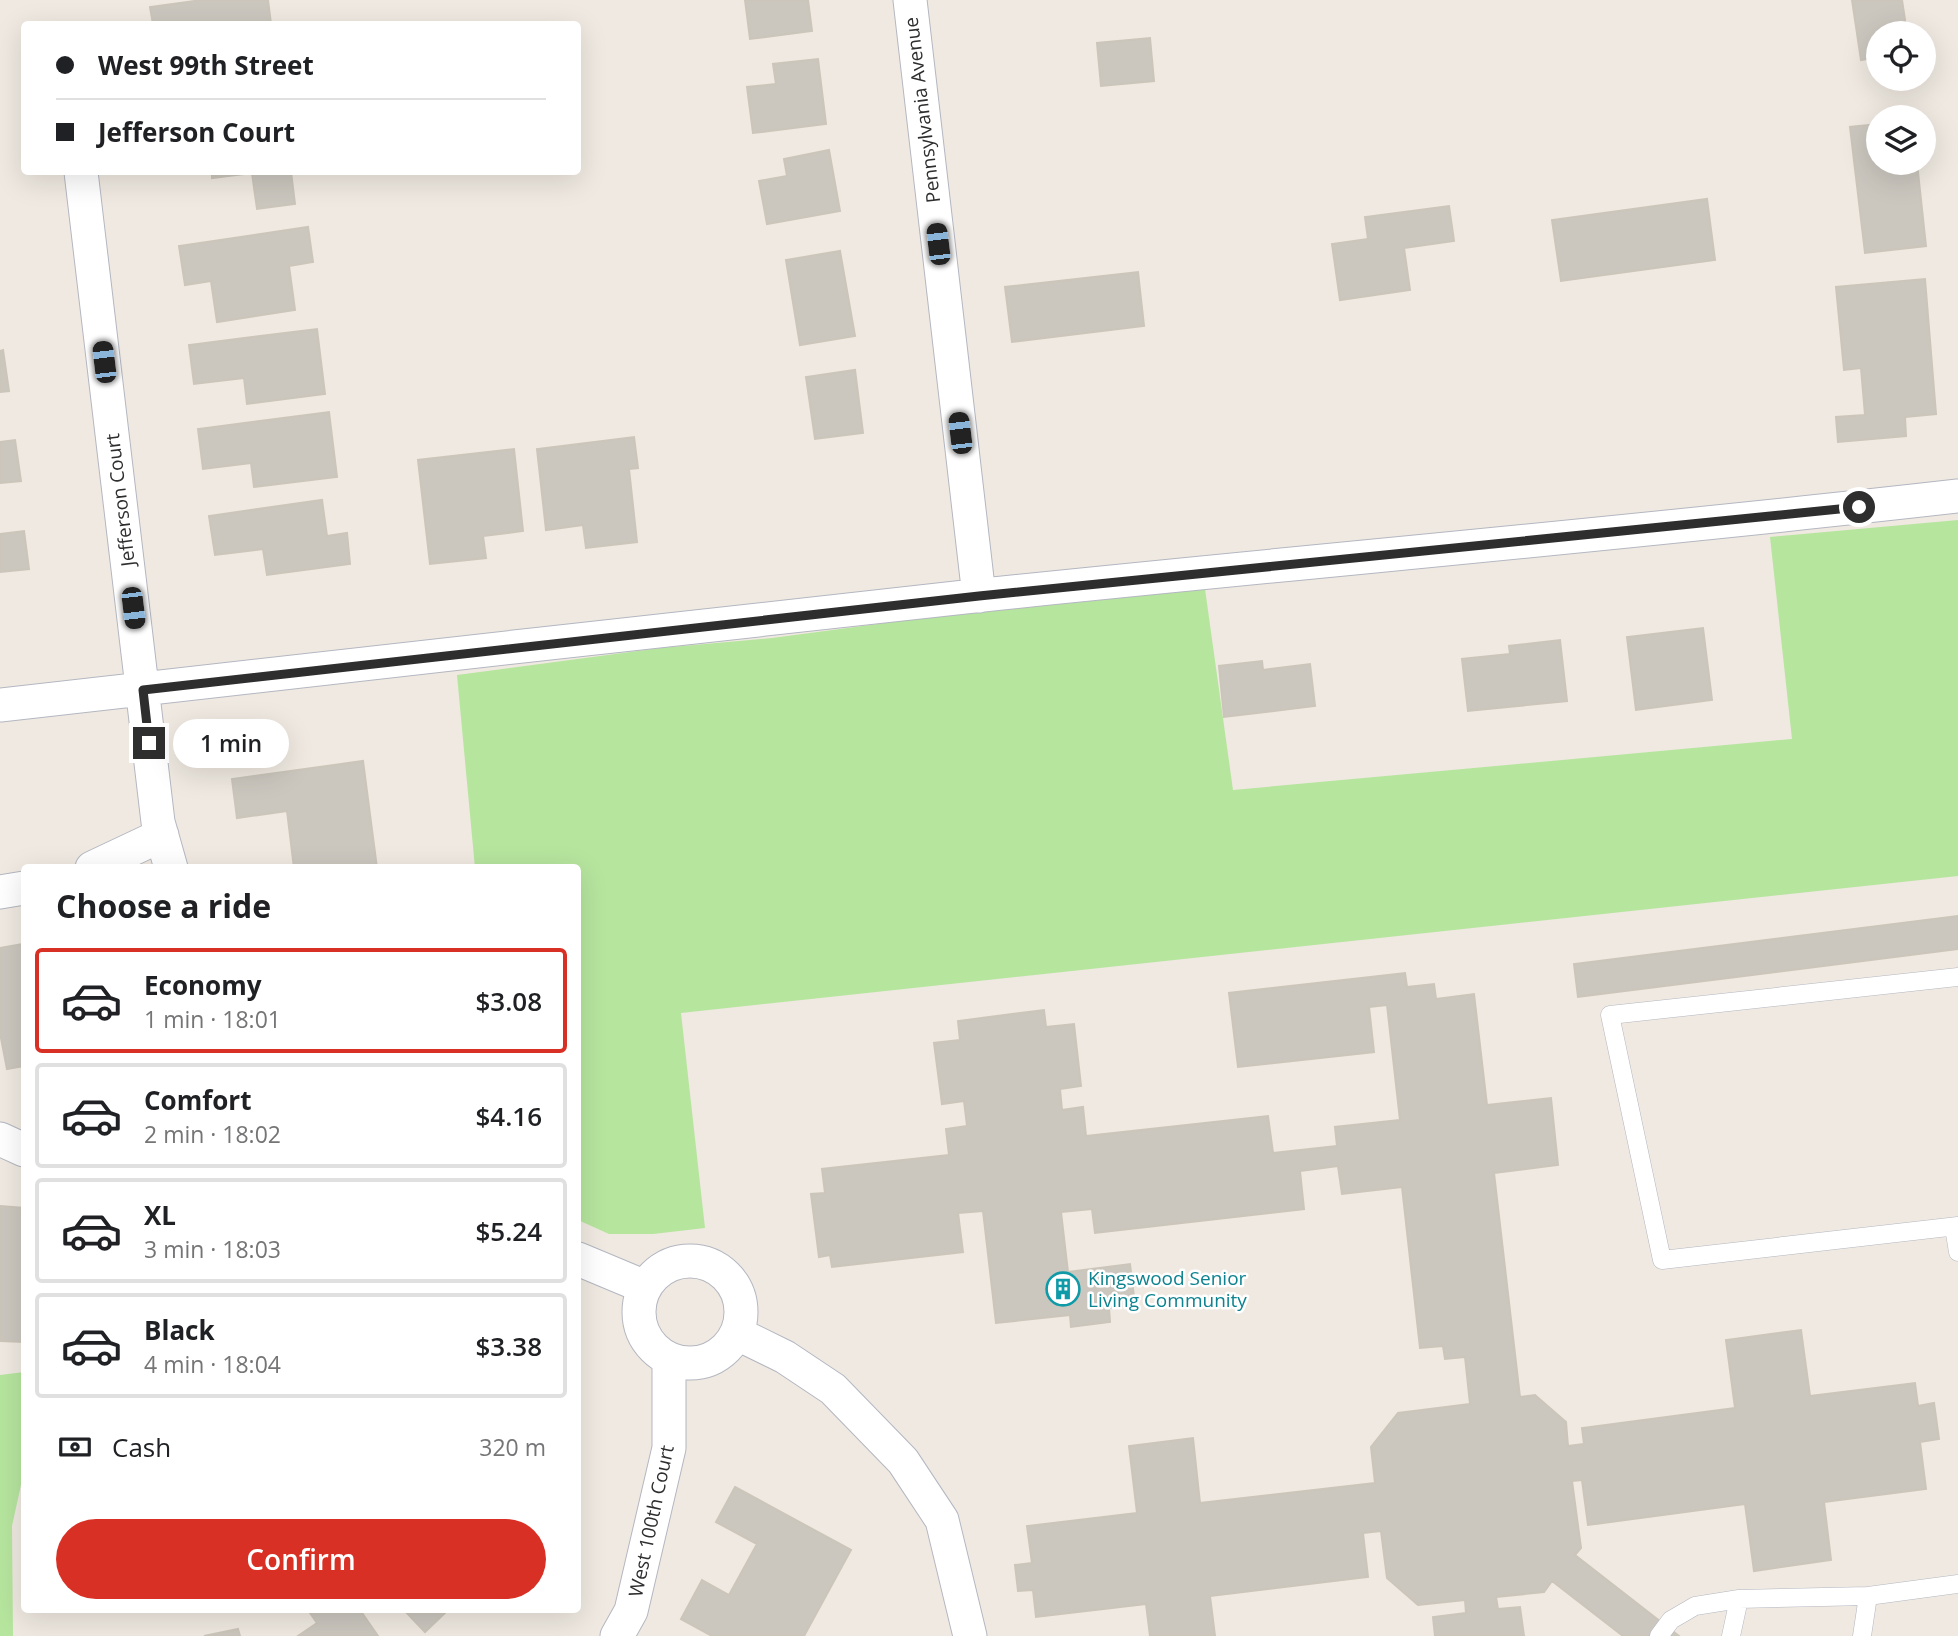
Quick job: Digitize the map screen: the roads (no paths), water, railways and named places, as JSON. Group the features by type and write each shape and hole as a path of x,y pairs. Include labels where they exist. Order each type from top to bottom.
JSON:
{"street":[{"name":"Pennsylvania Avenue","path":"910,0 979,596"},
{"name":"Jefferson Court","path":"81,175 158,822 170,864"},
{"path":"0,705 979,596 1504,542 1761,519 1958,496"},
{"path":"100,864 162,835"},
{"path":"0,892 21,888"},
{"path":"0,1139 21,1149"},
{"path":"581,1260 645,1287"},
{"path":"694,1260 716,1267 731,1279 740,1298 742,1318 738,1334 726,1350 709,1361 684,1364 669,1359 655,1351 640,1328 639,1304 645,1287 661,1269 676,1262 694,1260"},
{"path":"738,1334 785,1357 833,1389 903,1461 942,1520 970,1636"},
{"name":"West 100th Court","path":"617,1636 631,1612 668,1448 669,1359"}],"lane":[{"path":"1958,977 1610,1015 1662,1260 1956,1227 1958,1252"},
{"path":"1659,1636 1671,1620 1695,1606 1739,1599 1868,1596 1958,1584"},
{"path":"1862,1636 1868,1596"},
{"path":"1731,1636 1739,1599"}],"place":[{"name":"Kingswood Senior Living Community","path":"1063,1289"}]}
